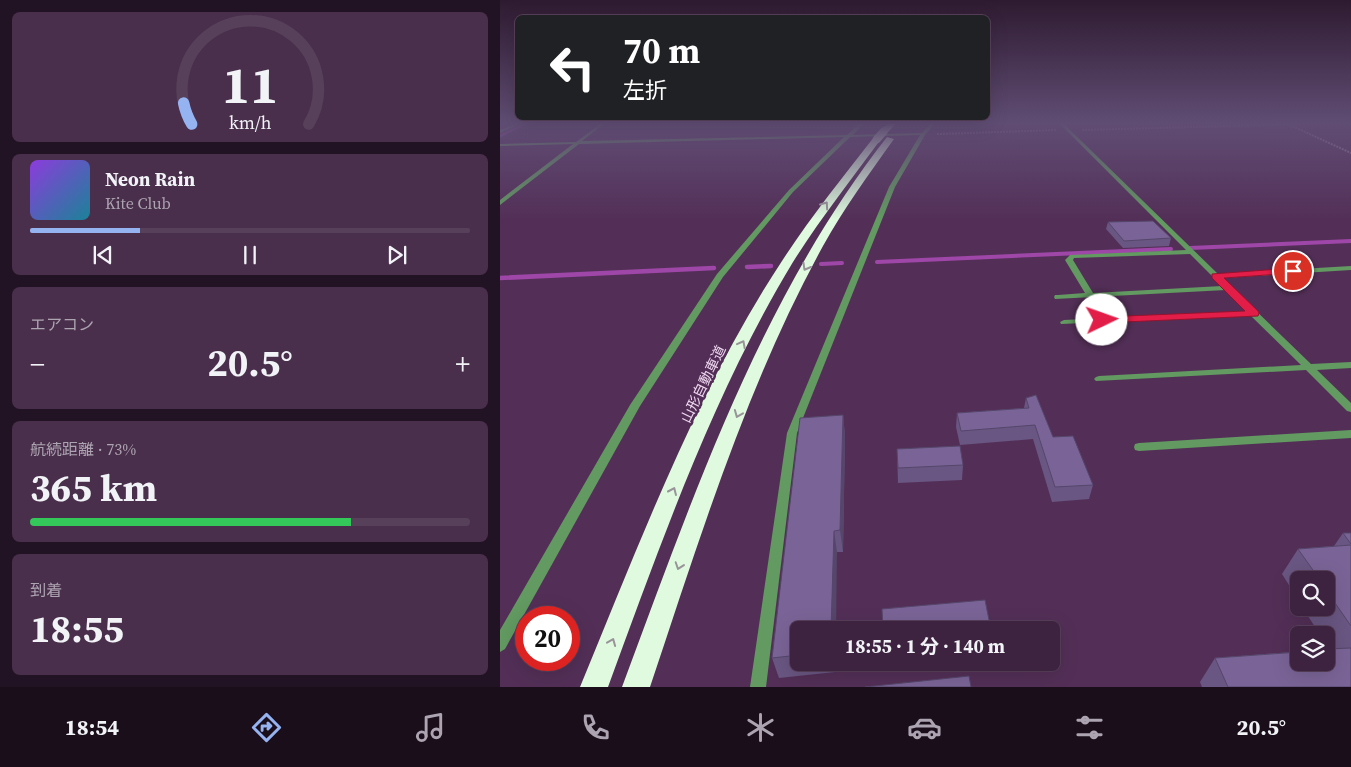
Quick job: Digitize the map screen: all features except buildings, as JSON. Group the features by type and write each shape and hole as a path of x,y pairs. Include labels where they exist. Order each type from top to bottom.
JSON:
{"highway":[{"name":"山形自動車道","path":"594,687 654,535 722,382 773,286 804,235 854,165 863,156"},
{"name":"山形自動車道","path":"636,687 695,522 750,384 791,293 847,196 873,156"}],"street":[{"path":"500,203 561,156"},
{"path":"500,644 636,405 720,276 791,191 827,156"},
{"path":"758,687 792,434 892,187 910,156"},
{"path":"1095,156 1351,409"},
{"path":"1090,295 1068,260 1072,256 1191,252"},
{"path":"1216,276 1351,268"},
{"path":"1058,297 1228,288"},
{"path":"1064,322 1254,313"},
{"path":"1099,379 1351,365"},
{"path":"1139,447 1351,434"}],"waterway":[{"path":"1190,248 1351,241"},
{"path":"877,262 1171,249"},
{"path":"821,264 842,263"},
{"path":"747,267 771,266 767,266"},
{"path":"500,278 714,268"}],"route":[{"path":"1102,320 1254,313 1216,276 1293,271"}]}
